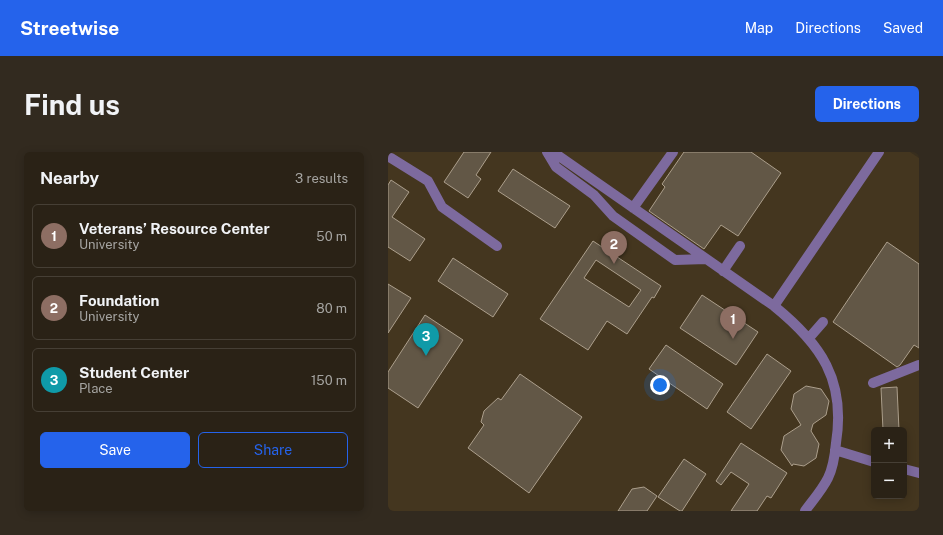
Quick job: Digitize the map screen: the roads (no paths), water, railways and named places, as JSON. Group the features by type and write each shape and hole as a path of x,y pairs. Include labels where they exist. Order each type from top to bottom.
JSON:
{"lane":[{"path":"547,152 556,167 594,195 613,216 675,260 706,259"},
{"path":"553,152 774,306 797,325 809,338 827,366 837,397 839,424 835,450 828,478 805,511"},
{"path":"633,208 672,152"},
{"path":"774,306 879,152"},
{"path":"392,158 428,182 442,207 497,246"},
{"path":"723,271 740,246"},
{"path":"809,338 823,322"},
{"path":"873,383 919,365"},
{"path":"835,450 871,461"},
{"path":"907,470 919,473"}],"place":[{"name":"Foundation","path":"614,264"},
{"name":"Veterans’ Resource Center","path":"733,339"},
{"name":"Student Center","path":"426,356"}]}
